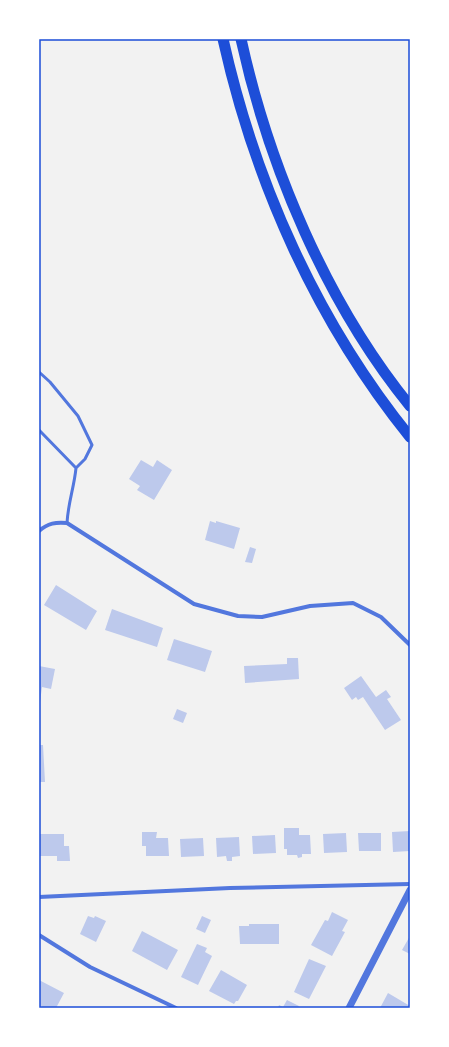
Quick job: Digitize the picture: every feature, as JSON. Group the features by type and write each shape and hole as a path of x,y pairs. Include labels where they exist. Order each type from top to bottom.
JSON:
{"highway":[{"path":"223,39 248,132 277,211 294,250 341,337 387,408 410,437"},
{"path":"241,39 257,100 274,153 294,206 315,254 356,328 385,373 410,406"}],"street":[{"path":"39,531 45,526 56,522 67,524 194,604 238,616 262,617 310,606 353,604 381,617 410,645"},
{"path":"39,897 230,888 410,884"},
{"path":"349,1008 410,890"},
{"path":"39,936 90,967 176,1008"}],"lane":[{"path":"39,372 50,382 78,416 92,445 85,459 76,468 69,501 67,524"},
{"path":"39,430 76,468"}],"building":[{"path":"141,460 153,467 157,460 172,470 154,500 137,490 140,486 129,479"},
{"path":"210,521 216,523 216,521 240,528 234,549 205,540"},
{"path":"250,547 256,549 252,563 245,562"},
{"path":"56,585 97,611 86,630 44,605"},
{"path":"112,609 163,628 157,647 105,630"},
{"path":"174,639 212,651 205,672 167,660"},
{"path":"287,658 298,658 299,679 245,683 244,666 287,664"},
{"path":"39,666 55,669 51,689 42,687 40,702"},
{"path":"361,676 376,697 386,690 391,697 387,699 401,720 385,730 363,697 358,700 356,697 352,700 344,688"},
{"path":"177,709 187,713 183,723 173,719"},
{"path":"39,745 43,745 45,782 39,782"},
{"path":"284,828 299,828 299,835 310,835 311,854 302,854 302,857 298,858 297,855 287,855 287,849 284,849"},
{"path":"410,831 410,851 393,852 392,832"},
{"path":"142,832 157,832 156,838 168,838 169,856 146,856 146,846 142,846"},
{"path":"346,833 347,852 324,853 323,834"},
{"path":"358,833 381,833 381,851 359,851"},
{"path":"39,834 64,834 64,846 69,846 70,861 57,861 57,856 39,856"},
{"path":"275,835 276,853 253,854 252,836"},
{"path":"239,837 240,856 232,857 232,861 227,861 226,856 217,857 216,838"},
{"path":"203,838 204,856 181,857 180,839"},
{"path":"332,912 348,920 342,931 345,932 332,956 311,945 325,920 328,921"},
{"path":"88,916 94,918 95,916 106,921 96,942 80,934"},
{"path":"202,916 211,920 205,933 196,929"},
{"path":"249,924 279,924 279,944 240,944 239,926 249,926"},
{"path":"142,931 178,950 167,970 132,951"},
{"path":"410,936 410,954 402,950"},
{"path":"197,944 207,948 205,952 212,956 198,985 181,977"},
{"path":"309,959 326,966 309,999 294,992"},
{"path":"221,970 247,985 238,1001 234,1004 209,991"},
{"path":"39,980 64,993 56,1008 44,1008 41,1006 39,1008"},
{"path":"388,993 410,1006 410,1008 380,1008"},
{"path":"287,1000 299,1006 298,1008 278,1008 279,1005 283,1007"}]}
